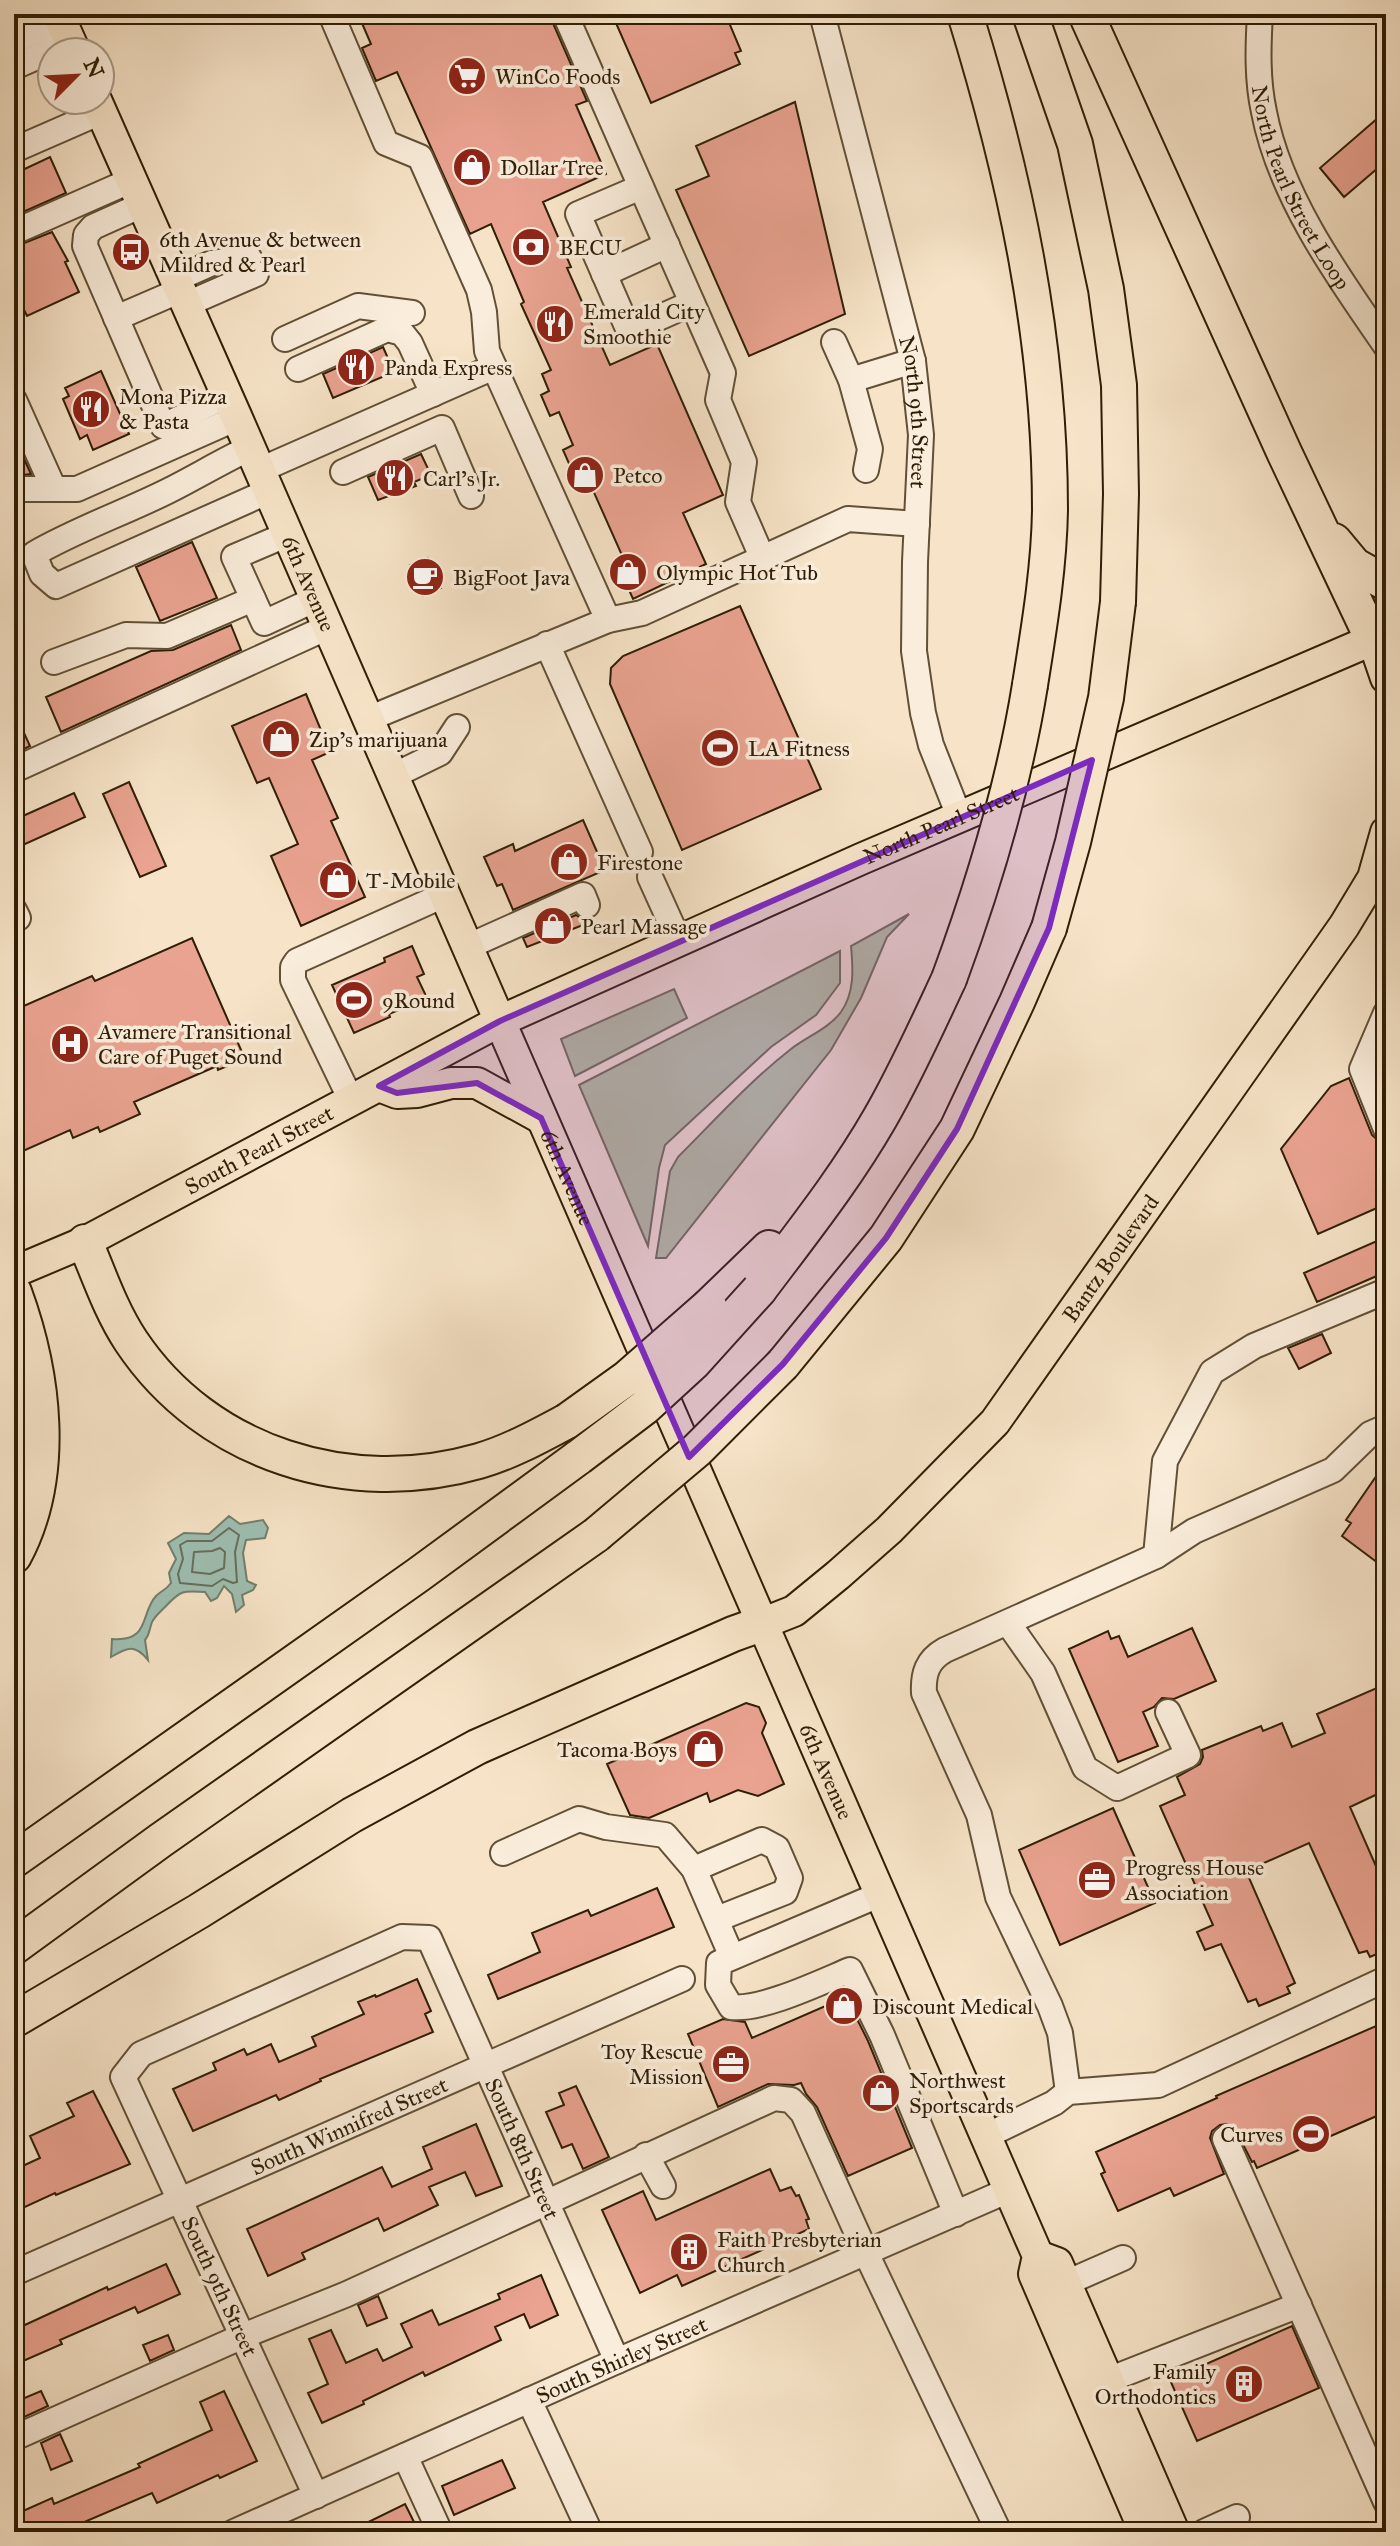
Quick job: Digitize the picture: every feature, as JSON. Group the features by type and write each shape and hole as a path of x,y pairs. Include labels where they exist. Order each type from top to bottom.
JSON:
{"highway":[{"path":"14,1860 418,1575 645,1407 693,1363 759,1290 844,1175 886,1106 949,979 968,928 1003,811 1024,724 1046,570 1050,512 1039,333 1029,265 1003,143 965,14"},
{"path":"14,1947 596,1535 697,1450 783,1364 886,1238 957,1129 1049,928 1073,842 1106,698 1118,602 1121,494 1119,385 1106,289 1075,144 1030,14"},
{"path":"1086,14 1315,518 1380,637"},
{"path":"1315,518 1354,565 1386,583"},
{"path":"85,1242 116,1315 131,1341 176,1394 217,1426 289,1461 365,1473 403,1474 481,1461 535,1439 567,1421 627,1378 709,1306 844,1175"},
{"path":"14,1292 25,1321 32,1359 40,1410 41,1464 38,1492 23,1539 14,1556"},
{"path":"14,2020 199,1911 352,1815 477,1747 761,1624"}],"main road":[{"name":"6th Avenue","path":"103,116 1038,2256 1034,2274 1174,2532"},
{"path":"1380,637 1386,678"},
{"name":"North Pearl Street","path":"500,1021 959,816 1380,637"},
{"name":"Bantz Boulevard","path":"761,1624 794,1611 838,1575 889,1530 995,1422 1344,926 1373,878 1386,832"},
{"name":"South Pearl Street","path":"14,1272 85,1242 500,1021"},
{"path":"379,1086 397,1093 407,1093 451,1083 477,1083 541,1118"},
{"name":"6th Avenue","path":"1038,2256 1057,2263 1066,2283 1096,2385 1114,2461 1145,2532"}],"street":[{"path":"331,14 386,143 420,157 479,290 487,351 608,620"},
{"path":"565,14 723,373 718,400 744,462 738,502 762,557"},
{"name":"North 9th Street","path":"822,14 913,361 921,416 913,625 918,684 931,745 959,816"},
{"name":"North Pearl Street Loop","path":"1260,14 1257,52 1260,83 1264,112 1279,164 1328,257 1386,346"},
{"path":"14,41 66,32"},
{"path":"14,67 66,32"},
{"path":"14,150 80,116"},
{"path":"641,187 578,214 629,331 692,303"},
{"path":"14,232 137,192"},
{"path":"137,192 93,227 86,235 85,246 163,426 232,407"},
{"path":"604,274 667,245"},
{"path":"116,318 252,266"},
{"path":"412,313 366,324 292,355 387,329 402,333 410,343 433,394"},
{"path":"834,342 851,380 870,449 866,470"},
{"path":"851,380 913,361"},
{"path":"260,470 212,465 168,491 61,538 34,554 42,574 56,586 181,529 260,470 494,367"},
{"path":"14,400 54,489"},
{"path":"14,492 22,489 77,489 232,407"},
{"path":"343,472 442,428 471,496"},
{"path":"368,719 608,620 642,613 848,519 917,524"},
{"path":"288,534 234,557 264,623 316,599"},
{"path":"54,662 126,635 167,636 253,599"},
{"path":"14,770 328,627"},
{"path":"547,644 640,852"},
{"path":"393,776 440,753 457,727"},
{"path":"650,877 679,941"},
{"path":"351,1100 293,980 293,967 297,961 444,895"},
{"path":"467,947 583,895 587,905"},
{"path":"1385,1018 1362,1069 1379,1095 1386,1129"},
{"path":"1156,1556 1165,1461 1212,1372 1254,1346 1386,1291"},
{"path":"1068,2092 1060,2033 998,1897 979,1815 924,1693 923,1676 927,1667 938,1654 1156,1556 1194,1531 1333,1470 1370,1434 1386,1427"},
{"path":"1008,1623 1043,1673 1085,1768 1117,1788 1188,1755 1168,1712"},
{"path":"503,1853 579,1819 606,1827 665,1835 694,1869 717,1919 725,1960 718,1985 731,2007 744,2009 811,1987 850,1970 882,2035 956,2214"},
{"path":"694,1869 762,1840 777,1848 790,1878 785,1892 717,1919"},
{"path":"725,1960 881,1894"},
{"path":"745,1909 759,1945"},
{"name":"South 8th Street","path":"123,2077 141,2054 402,1937 429,1938 617,2361"},
{"name":"South Winnifred Street","path":"14,2273 682,1979"},
{"path":"986,2136 1054,2103 1068,2092 1158,2085 1386,1979"},
{"name":"South 9th Street","path":"123,2077 316,2496"},
{"path":"14,2438 243,2336 347,2294 774,2098 791,2100 803,2113 999,2532"},
{"path":"1225,2139 1386,2502"},
{"path":"646,2155 663,2186"},
{"name":"South Shirley Street","path":"234,2532 284,2522 316,2496 1009,2190"},
{"path":"1066,2283 1123,2258"},
{"path":"1096,2385 1299,2305"},
{"path":"529,2400 590,2532"},
{"path":"405,2456 440,2532"},
{"path":"1114,2461 1136,2481 1157,2532"},
{"path":"1204,2532 1237,2517"}],"highlighted area":[{"path":"1092,760 1049,928 957,1129 886,1238 783,1364 689,1457 541,1118 477,1083 397,1093 379,1086 500,1021"}],"green space":[{"path":"909,914 887,937 861,998 831,1050 666,1258 656,1258 670,1171 678,1157 761,1074 841,1012 851,988 851,946"},
{"path":"840,951 840,983 816,1015 771,1047 665,1145 648,1246 579,1085"},
{"path":"674,989 687,1018 575,1076 561,1039"}],"water":[{"path":"229,1516 240,1524 263,1520 268,1528 265,1538 246,1540 243,1553 247,1581 256,1585 242,1595 244,1605 236,1612 232,1594 224,1586 217,1598 211,1601 205,1592 182,1593 152,1622 145,1640 148,1660 135,1649 111,1657 112,1639 124,1639 139,1631 151,1603 171,1583 169,1573 176,1559 168,1543 184,1533 209,1534"}],"building":[{"path":"358,14 549,14 587,101 576,105 606,174 543,202 571,267 567,268 610,365 657,344 723,495 683,513 706,564 633,599 622,574 629,571 588,479 578,484 563,450 573,445 559,412 550,416 541,395 549,391 542,374 551,370 521,304 524,302 491,224 470,234 397,72 376,81 362,48 371,44"},
{"path":"612,14 718,14 722,23 728,20 741,51 735,53 740,64 651,103"},
{"path":"795,102 845,314 749,356 676,190 709,176 696,146"},
{"path":"1386,111 1386,161 1344,197 1320,168"},
{"path":"50,157 66,193 14,216 14,174"},
{"path":"52,232 68,261 65,262 79,292 27,316 14,289 14,247"},
{"name":"Panda Express","path":"383,347 394,372 333,398 323,374"},
{"name":"Mona Pizza & Pasta","path":"101,371 129,434 93,450 87,435 80,439 63,399 69,396 65,388"},
{"path":"14,437 31,474 14,476"},
{"name":"Carl's Jr.","path":"421,454 431,475 414,482 416,486 378,500 368,477"},
{"path":"192,542 217,598 160,621 136,567"},
{"name":"BigFoot Java","path":"428,558 441,588 423,596 410,565"},
{"name":"LA Fitness","path":"740,606 821,789 682,850 610,684 611,668 623,656"},
{"path":"231,625 241,650 61,732 46,697 151,651 173,650"},
{"path":"306,694 330,752 312,760 338,818 331,821 365,897 301,926 271,856 298,844 269,778 257,783 232,726"},
{"path":"14,711 30,746 14,754"},
{"path":"129,782 166,866 140,877 103,794"},
{"path":"74,793 85,817 14,849 14,820"},
{"path":"583,820 605,870 513,910 502,884 497,886 484,857 513,844 515,851"},
{"path":"576,915 588,923 527,947 523,938"},
{"name":"Avamere Transitional Care of Puget Sound","path":"192,938 245,1059 218,1070 217,1066 134,1102 140,1114 100,1132 98,1127 73,1138 70,1130 14,1155 14,1016 21,1013 19,1008 92,976 95,981"},
{"path":"412,946 424,974 417,977 427,998 354,1033 332,985 385,962 384,958"},
{"path":"1349,1078 1372,1135 1380,1142 1386,1156 1386,1204 1318,1234 1281,1149 1331,1086"},
{"path":"1386,1237 1386,1272 1317,1302 1304,1273"},
{"path":"1322,1334 1331,1353 1299,1369 1288,1348"},
{"path":"1386,1462 1386,1569 1342,1536 1351,1523 1346,1520"},
{"path":"1192,1628 1216,1681 1174,1699 1162,1698 1154,1707 1143,1712 1158,1746 1118,1762 1069,1649 1108,1631 1111,1639 1119,1636 1128,1657"},
{"path":"1386,1684 1386,1790 1350,1807 1386,1889 1386,1950 1370,1957 1367,1951 1359,1953 1309,1843 1246,1871 1295,1983 1287,1987 1290,1993 1259,2006 1256,1999 1248,2002 1221,1944 1205,1950 1197,1932 1213,1925 1160,1806 1185,1795 1177,1777 1200,1764 1202,1750 1261,1726 1263,1731 1282,1723 1292,1747 1325,1733 1317,1714"},
{"name":"Tacoma Boys","path":"746,1703 759,1707 766,1723 762,1733 784,1784 758,1796 738,1790 710,1802 707,1793 649,1818 630,1815 607,1764"},
{"path":"1113,1808 1155,1903 1060,1945 1019,1850"},
{"path":"657,1888 674,1927 498,1999 488,1975 540,1952 532,1933 588,1910 591,1916"},
{"path":"417,1979 431,2011 425,2014 433,2032 320,2079 279,2100 276,2095 193,2131 173,2089 216,2070 213,2063 244,2049 247,2055 271,2044 279,2062 316,2046 312,2037 364,2014 358,2002"},
{"path":"846,1997 868,2041 912,2148 848,2176 817,2107 801,2083 768,2084 718,2107 688,2034 723,2019 745,2022 752,2038"},
{"path":"1376,2026 1386,2050 1386,2112 1257,2168 1234,2127 1220,2125 1212,2131 1210,2138 1224,2174 1174,2196 1170,2188 1118,2211 1101,2174 1105,2172 1096,2152"},
{"path":"576,2086 609,2157 583,2169 572,2144 562,2148 546,2112 564,2105 559,2093"},
{"path":"93,2091 130,2164 14,2212 14,2170 40,2158 30,2136 74,2116 67,2103"},
{"path":"476,2124 502,2186 476,2196 465,2172 429,2187 438,2205 384,2231 378,2218 302,2253 305,2259 268,2276 247,2229 382,2167 392,2187 432,2169 423,2147"},
{"name":"Faith Presbyterian Church","path":"770,2169 780,2191 791,2187 796,2196 799,2195 809,2219 806,2220 809,2229 682,2286 677,2275 640,2293 602,2210 643,2191 656,2220"},
{"path":"166,2264 180,2294 138,2313 135,2307 60,2340 62,2344 14,2365 14,2330 107,2287 108,2290"},
{"path":"541,2275 558,2315 530,2328 524,2314 495,2327 501,2340 425,2376 423,2372 322,2423 308,2393 328,2384 309,2339 331,2330 346,2363 377,2349 383,2361 412,2347 401,2324 432,2310 439,2325 500,2299 498,2294"},
{"path":"378,2296 387,2318 367,2326 358,2305"},
{"name":"Family Orthodontics","path":"1292,2326 1319,2388 1197,2441 1170,2380"},
{"path":"168,2335 174,2350 150,2361 143,2345"},
{"path":"41,2391 48,2406 22,2418 15,2402"},
{"path":"224,2391 257,2461 157,2503 152,2493 61,2532 14,2532 14,2515 52,2498 54,2504 140,2467 138,2464 212,2430 200,2402"},
{"path":"60,2434 72,2461 51,2470 41,2443"},
{"path":"502,2460 515,2488 454,2515 442,2486"},
{"path":"405,2504 419,2532 348,2532"}],"place":[{"name":"WinCo Foods","path":"467,76"},
{"name":"Dollar Tree","path":"472,167"},
{"name":"BECU","path":"531,247"},
{"name":"6th Avenue & between Mildred & Pearl","path":"131,252"},
{"name":"Emerald City Smoothie","path":"555,324"},
{"name":"Panda Express","path":"356,367"},
{"name":"Mona Pizza & Pasta","path":"91,409"},
{"name":"Petco","path":"585,475"},
{"name":"Carl's Jr.","path":"395,478"},
{"name":"Olympic Hot Tub","path":"628,572"},
{"name":"BigFoot Java","path":"425,577"},
{"name":"Zip's marijuana","path":"281,739"},
{"name":"LA Fitness","path":"720,748"},
{"name":"Firestone","path":"569,862"},
{"name":"T-Mobile","path":"338,880"},
{"name":"Pearl Massage","path":"553,926"},
{"name":"9Round","path":"354,1000"},
{"name":"Avamere Transitional Care of Puget Sound","path":"70,1044"},
{"name":"Tacoma Boys","path":"705,1749"},
{"name":"Progress House Association","path":"1097,1880"},
{"name":"Discount Medical","path":"844,2006"},
{"name":"Toy Rescue Mission","path":"731,2064"},
{"name":"Northwest Sportscards","path":"881,2093"},
{"name":"Curves","path":"1311,2134"},
{"name":"Faith Presbyterian Church","path":"689,2252"},
{"name":"Family Orthodontics","path":"1244,2384"}]}
